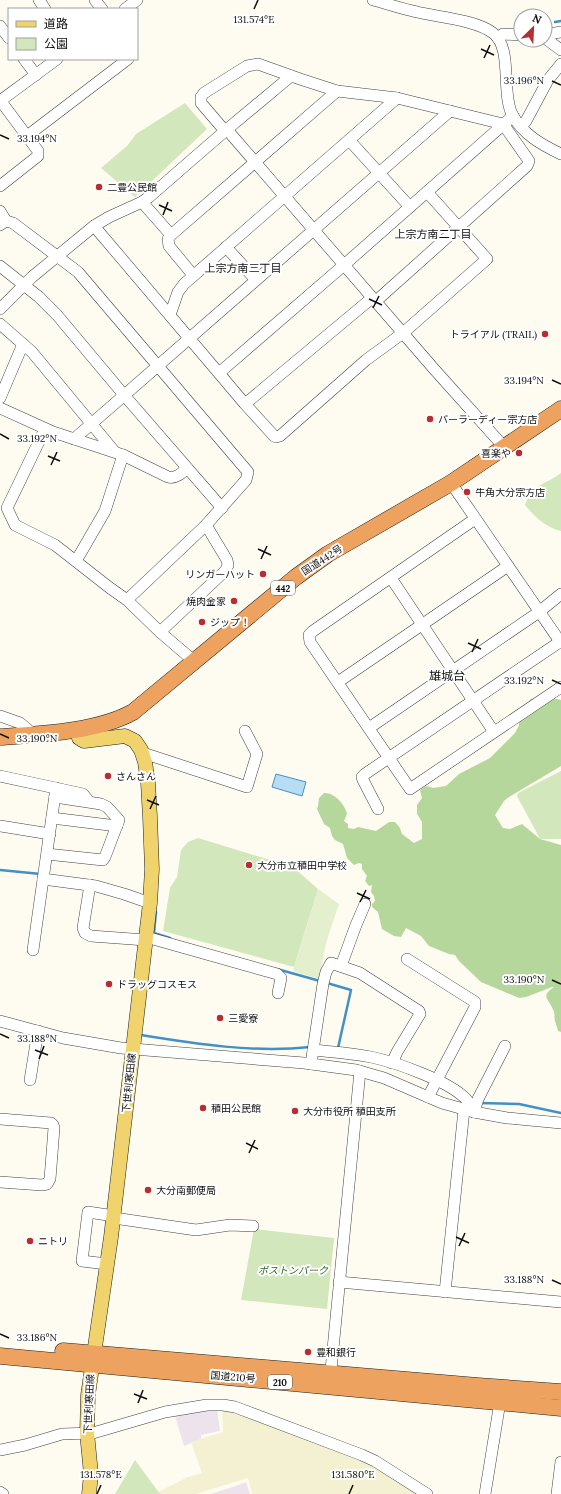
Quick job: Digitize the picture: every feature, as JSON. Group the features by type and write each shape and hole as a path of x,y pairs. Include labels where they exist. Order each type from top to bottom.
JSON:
{"highway":[{"name":"国道442号","path":"0,737 95,726 113,722 133,712 195,662 268,599 328,554 450,483 561,409"},
{"name":"国道210号","path":"0,1344 92,1359"},
{"name":"国道210号","path":"0,1356 92,1359 330,1380 500,1402 561,1408"},
{"name":"国道210号","path":"330,1380 478,1386 561,1392"}],"main road":[{"path":"77,729 79,738 84,741 119,736 128,737 135,741 143,753"},
{"name":"下世利寒田線","path":"89,1494 90,1470 87,1433 87,1401 114,1217 132,1049 150,903 152,868 150,817 148,783 143,753"}],"street":[{"path":"95,0 101,8"},
{"path":"126,8 137,0"},
{"path":"373,0 488,29 498,38 504,52 506,98 513,116 520,126 538,141 561,154"},
{"path":"0,26 8,37"},
{"path":"498,38 503,34 513,35"},
{"path":"553,44 561,50"},
{"path":"25,60 36,75"},
{"path":"2,179 38,156 38,151 0,101 56,60"},
{"path":"27,136 127,60"},
{"path":"245,404 374,300 528,164 528,158 503,124 397,98 337,91 258,64 247,66 204,93 201,97 201,103 225,131 229,132 254,163 344,265 374,300 403,333 504,447"},
{"path":"520,126 526,121 544,86 561,64"},
{"path":"0,309 24,285 94,226 109,216 142,202 291,76"},
{"path":"193,275 168,246 168,239 171,235 337,91"},
{"path":"170,315 180,288 193,275 397,98"},
{"path":"74,439 450,111"},
{"path":"219,373 513,116"},
{"path":"349,140 410,207"},
{"path":"94,226 245,404 276,437 280,436 366,360 403,333 486,259 427,192"},
{"path":"142,202 171,235"},
{"path":"0,211 3,223 13,223 78,272 248,472 246,480 206,525 127,600"},
{"path":"226,247 256,280"},
{"path":"0,266 39,297 57,315 222,508"},
{"path":"0,324 32,352 91,424 118,453"},
{"path":"0,398 23,344"},
{"path":"0,408 45,429 118,453 172,478 178,476 187,468"},
{"path":"45,429 4,504 15,525 51,543 127,600 160,632 195,662"},
{"path":"76,562 105,511 118,453"},
{"path":"378,809 362,777 561,642 450,483"},
{"path":"475,519 313,631 309,635 310,642 410,789 561,687"},
{"path":"160,632 226,570 228,566 227,560 206,525"},
{"path":"338,682 508,566"},
{"path":"391,578 494,732"},
{"path":"369,728 539,612 561,594"},
{"path":"0,716 20,723 33,734"},
{"path":"143,753 248,787 257,754 246,731"},
{"path":"0,776 87,802 101,804 107,807 119,819 103,860 47,854"},
{"path":"32,950 56,792"},
{"path":"52,818 117,826"},
{"path":"0,826 50,834"},
{"path":"43,879 90,885 150,903"},
{"path":"90,885 83,928 85,933 90,936 146,939 277,974 281,978 278,993"},
{"path":"341,966 365,904"},
{"path":"407,959 475,1002 475,1007 428,1097"},
{"path":"311,1064 323,982 331,964 353,969 420,1012 392,1063"},
{"path":"0,1021 72,1040 132,1049 311,1064 360,1071 384,1078 428,1097 473,1106 507,1118 561,1123"},
{"path":"30,1080 38,1031"},
{"path":"446,1289 473,1106 505,1046"},
{"path":"313,1050 362,1056 392,1063 438,1077 473,1106"},
{"path":"330,1380 360,1071"},
{"path":"0,1119 50,1123 54,1128 50,1179 47,1184 42,1185 0,1182"},
{"path":"107,1264 82,1261 88,1212 189,1230 202,1230 233,1225 254,1226"},
{"path":"340,1279 561,1302"},
{"path":"446,1289 561,1296"},
{"path":"485,1494 500,1402"},
{"path":"0,1450 25,1445 62,1434 87,1433 165,1412 207,1405 231,1406 368,1458 427,1494"},
{"path":"557,1494 561,1462"}],"shaded area":[{"path":"217,1408 220,1431 201,1435 201,1439 184,1446 175,1416"},
{"path":"222,1410 242,1413 357,1456 422,1494 252,1494 248,1478 196,1494 160,1494 158,1492 188,1477 202,1473 191,1442 223,1432"},
{"path":"246,1482 250,1494 210,1494 233,1487"}],"green space":[{"path":"185,103 207,129 135,197 101,168 127,146 136,134"},
{"path":"561,473 561,531 550,527 541,521 525,505 528,498 536,488"},
{"path":"544,696 561,700 561,766 509,797 504,801 495,815 503,828 510,829 522,824 540,839 561,845 561,1032 558,1031 554,1012 546,996 547,993 554,987 519,998 481,982 459,961 455,955 429,946 421,936 406,928 401,937 394,936 382,929 378,912 372,907 372,904 375,901 371,892 372,885 369,886 365,881 367,876 362,869 362,864 359,863 354,865 347,858 343,844 335,840 332,836 330,828 324,824 317,809 319,798 324,793 332,794 338,799 346,810 347,814 344,821 348,824 348,828 354,829 358,827 376,831 389,822 395,822 400,828 402,834 414,843 422,839 422,822 417,814 417,805 422,798 420,790 426,786 433,788 446,786 459,774 490,758 515,733 519,725 519,713 531,699"},
{"path":"561,771 561,839 540,839 517,796 518,793"},
{"path":"198,838 293,867 318,889 294,967 163,931 170,888 177,877 181,850 188,842"},
{"path":"318,889 339,904 327,941 321,969 321,978 319,979 293,971"},
{"name":"ボストンパーク","path":"254,1229 334,1238 327,1309 241,1300"},
{"path":"135,1460 160,1494 115,1494"}],"water":[{"path":"276,774 306,782 302,796 272,787"}],"waterway":[{"path":"555,22 561,21"},
{"path":"0,870 41,874"},
{"path":"156,912 154,933 170,938"},
{"path":"277,969 320,981"},
{"path":"327,983 351,990 338,1048"},
{"path":"141,1035 225,1047 268,1049 310,1047"},
{"path":"480,1103 519,1104 561,1113"}],"place":[{"name":"二豊公民館","path":"99,187"},
{"name":"トライアル (TRAIL)","path":"545,334"},
{"name":"パーラーディー宗方店","path":"430,419"},
{"name":"喜楽や","path":"519,453"},
{"name":"牛角大分宗方店","path":"467,492"},
{"name":"リンガーハット","path":"263,574"},
{"name":"焼肉金家","path":"234,601"},
{"name":"ジップ！","path":"202,622"},
{"name":"さんさん","path":"108,776"},
{"name":"大分市立稙田中学校","path":"249,865"},
{"name":"ドラッグコスモス","path":"109,984"},
{"name":"三愛寮","path":"220,1018"},
{"name":"稙田公民館","path":"203,1108"},
{"name":"大分市役所 稙田支所","path":"295,1111"},
{"name":"大分南郵便局","path":"148,1190"},
{"name":"ニトリ","path":"30,1241"},
{"name":"豊和銀行","path":"308,1352"}],"district":[{"name":"上宗方南二丁目","path":"433,234"},
{"name":"上宗方南三丁目","path":"243,268"},
{"name":"雄城台","path":"447,675"}]}
